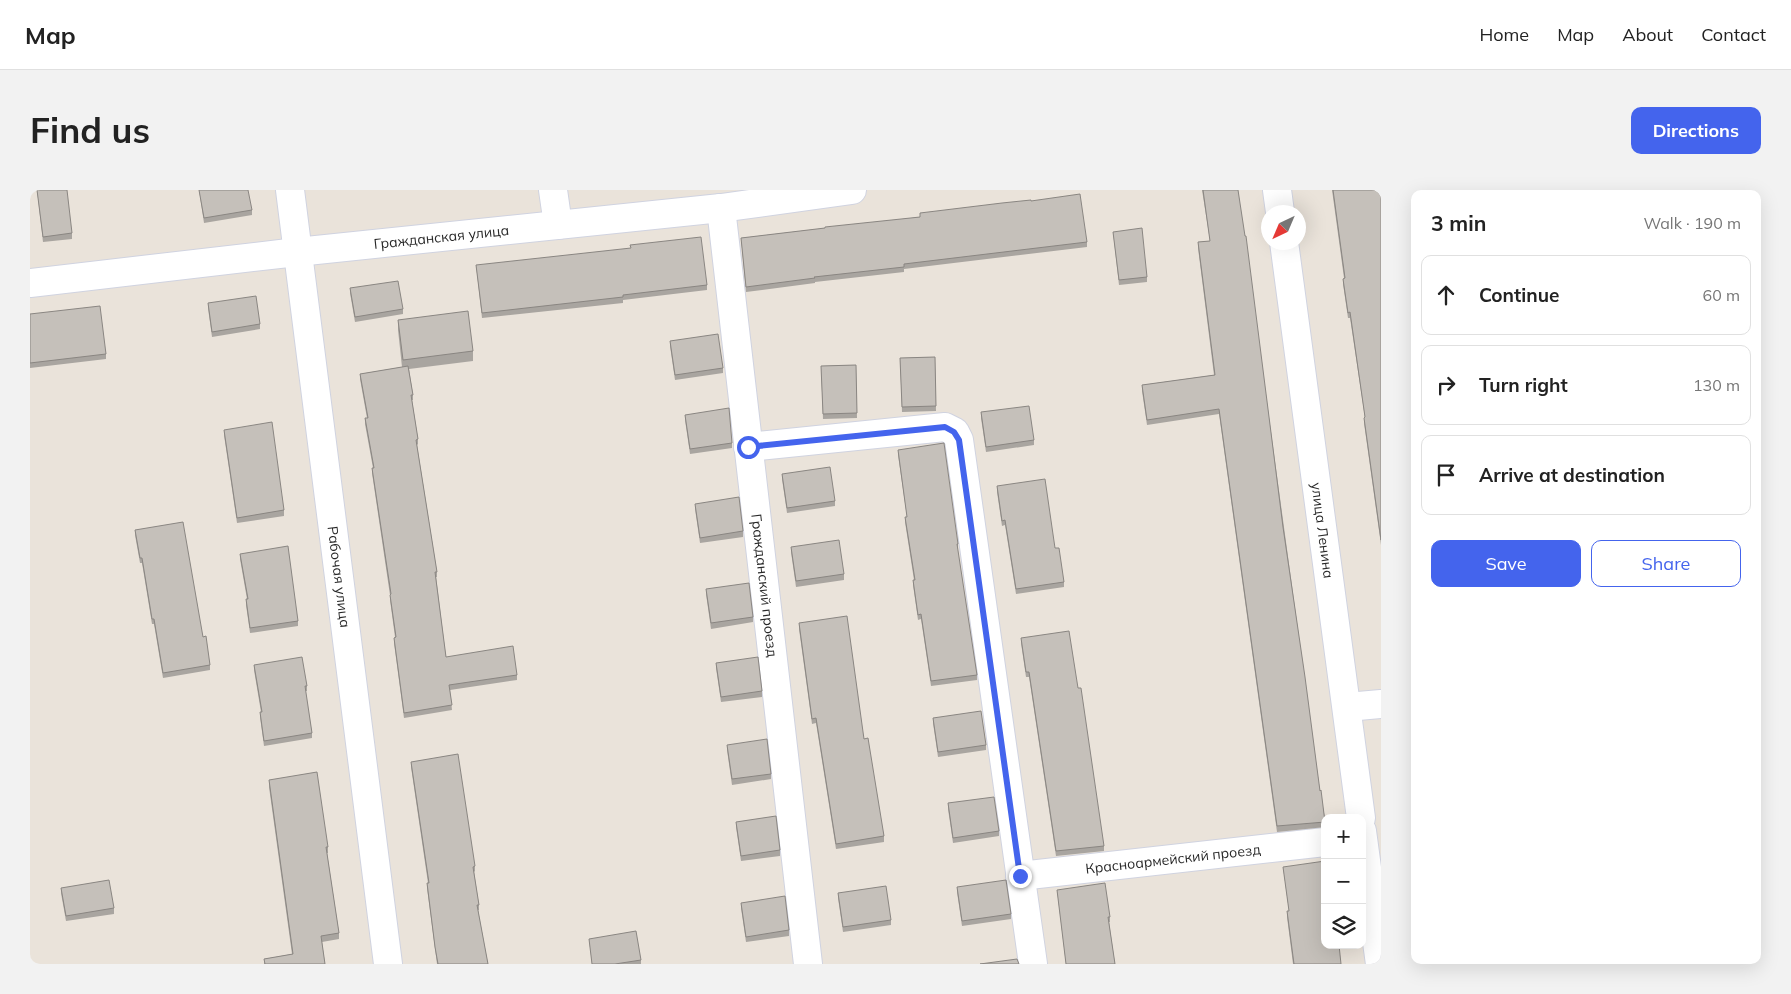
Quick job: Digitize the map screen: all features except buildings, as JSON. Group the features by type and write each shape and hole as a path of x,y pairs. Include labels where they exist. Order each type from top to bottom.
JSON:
{"street":[{"name":"Рабочая улица","path":"290,190 388,964"},
{"path":"553,190 558,225"},
{"name":"Гражданская улица","path":"30,283 297,252 721,208 852,190"},
{"path":"1277,190 1279,205"},
{"name":"Гражданский проезд","path":"721,208 808,964"},
{"name":"улица Ленина","path":"1285,250 1360,814"},
{"path":"748,447 945,427 954,432 959,440 1033,964"},
{"path":"1347,707 1381,704"},
{"name":"Красноармейский проезд","path":"1020,876 1321,842"},
{"name":"улица Ленина","path":"1366,859 1380,964"}],"route":[{"path":"748,447 945,427 954,432 959,440 1020,876"}]}
